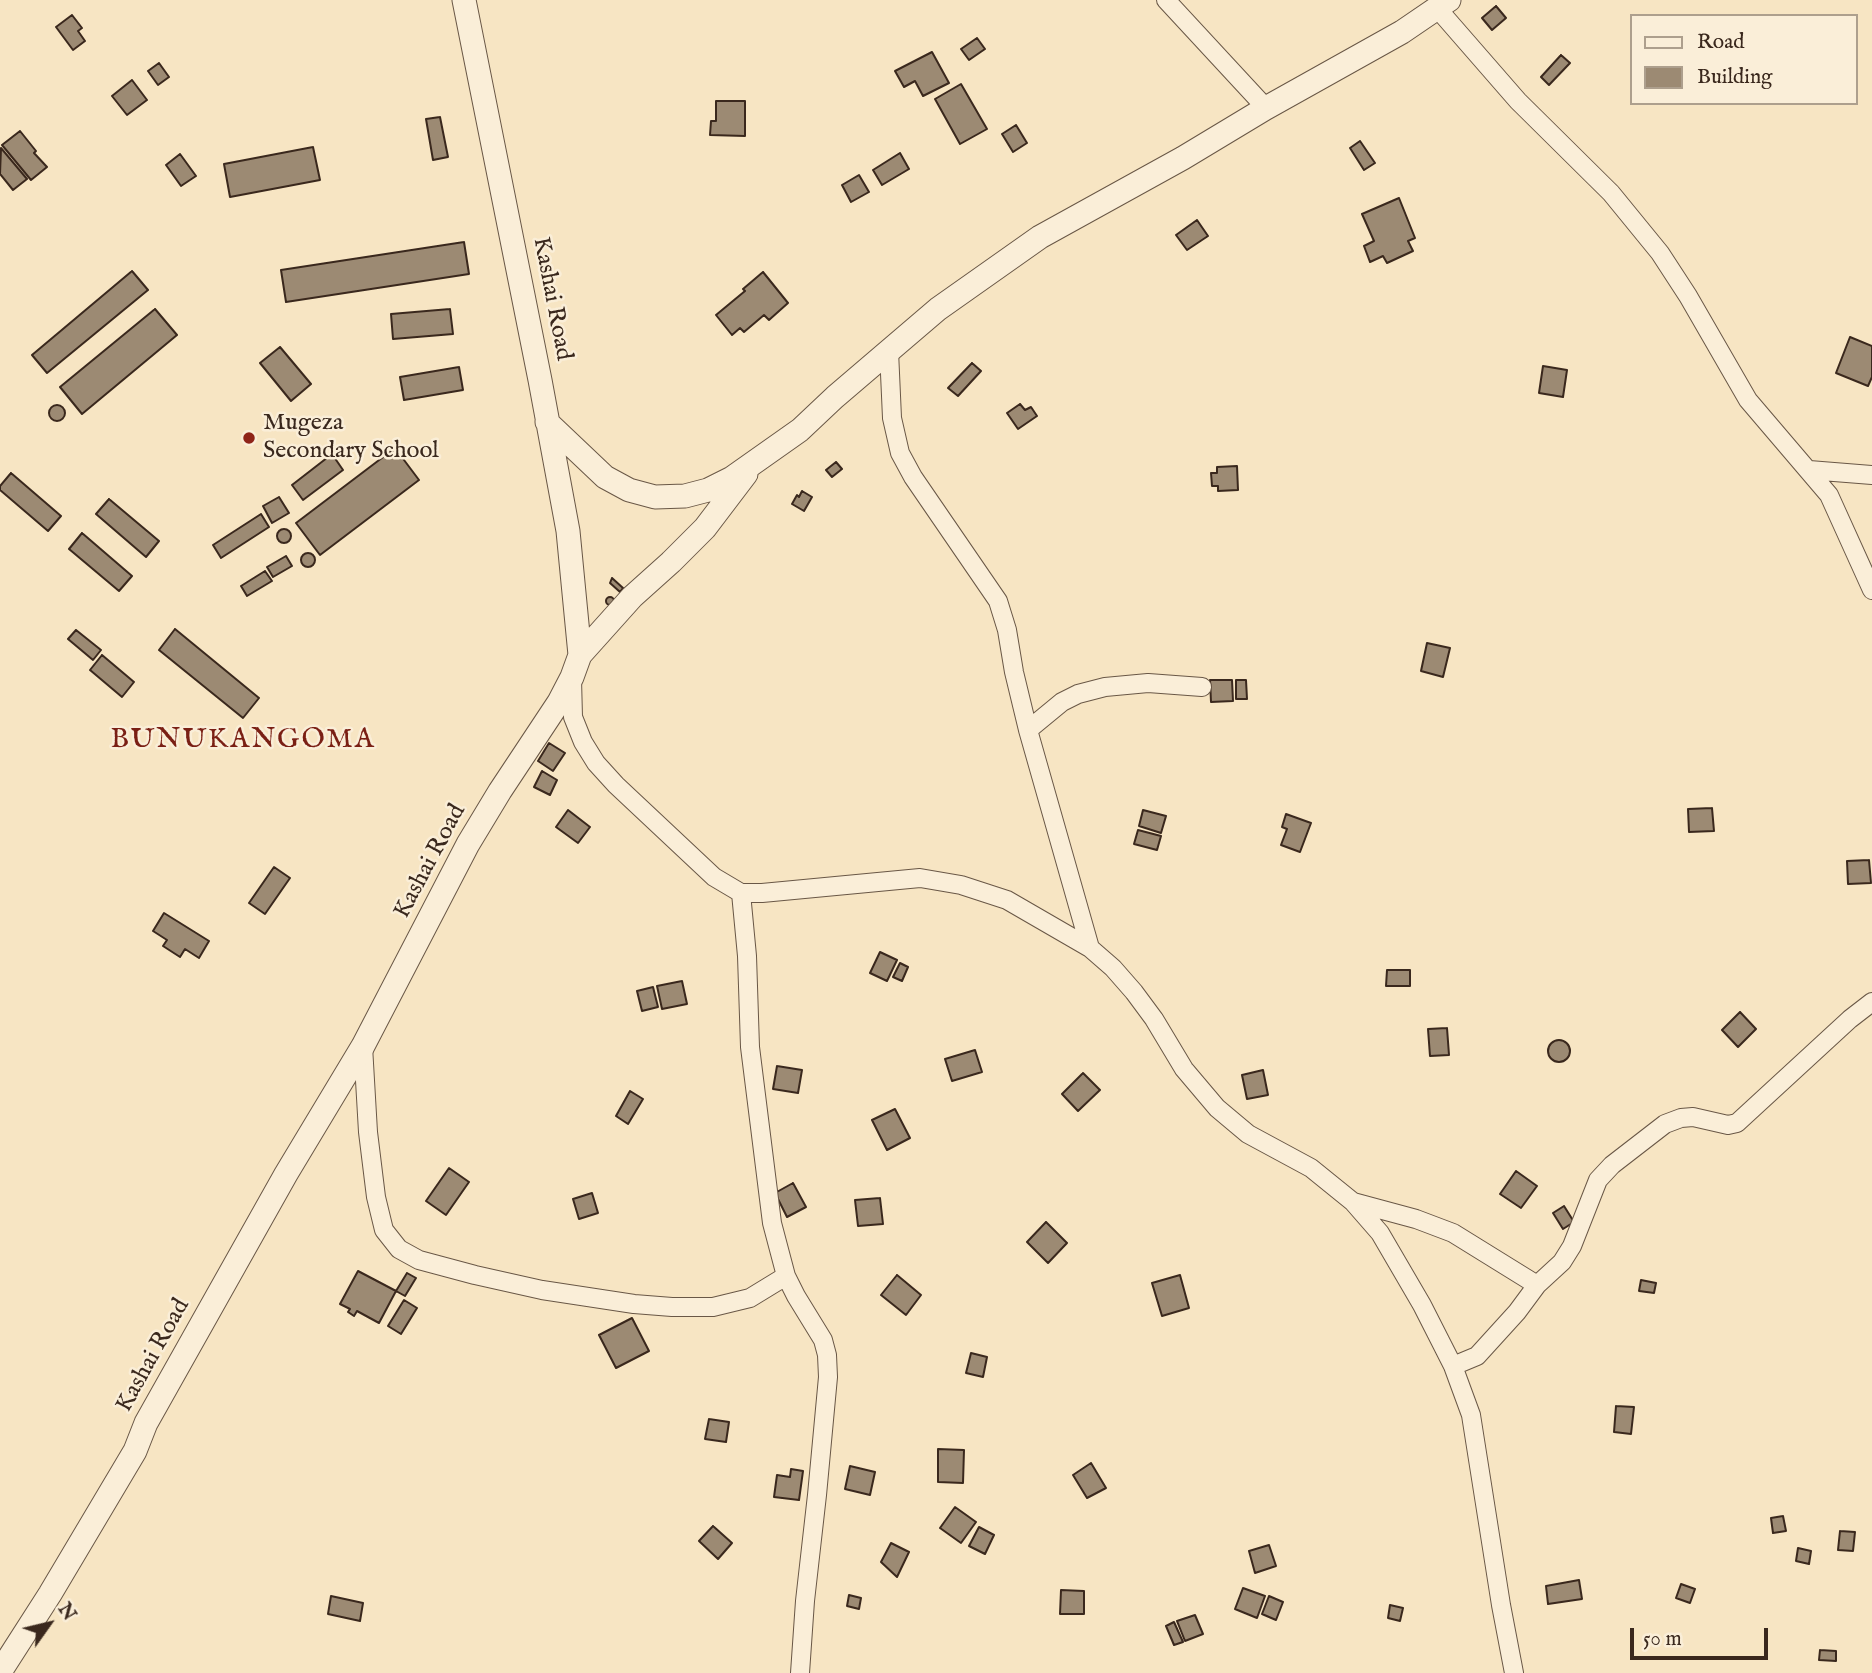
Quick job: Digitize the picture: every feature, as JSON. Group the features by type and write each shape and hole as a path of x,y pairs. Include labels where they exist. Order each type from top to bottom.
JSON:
{"street":[{"name":"Kashai Road","path":"0,1672 135,1451 146,1423 286,1174 363,1046 468,845 559,702 580,654 568,531 464,0"},
{"path":"1166,0 1266,108"},
{"path":"547,422 605,477 629,490 655,497 685,496 708,490 732,478 800,430 937,309 1040,237 1402,32 1443,4 1518,101 1611,193 1660,253 1748,400 1829,495 1872,590"},
{"path":"890,351 892,418 900,453 913,477 998,601 1007,630 1028,730 1090,948"},
{"path":"580,654 632,597 705,528 754,463"},
{"path":"1810,470 1872,475"},
{"path":"572,677 573,717 583,742 596,763 714,877 741,893 920,878 961,885 1007,900 1090,948 1114,968 1154,1019 1184,1069 1217,1108 1248,1134 1311,1168 1353,1202 1380,1233 1422,1306 1453,1366 1471,1415 1514,1673"},
{"path":"1028,730 1062,702 1078,694 1105,687 1148,683 1202,687"},
{"path":"741,893 747,956 750,1046 772,1223 786,1276 823,1340 827,1355 828,1377 800,1673"},
{"path":"1453,1366 1477,1356 1517,1312 1537,1285 1562,1262 1572,1246 1598,1180 1612,1165 1665,1124 1681,1118 1693,1117 1728,1125 1737,1123 1872,1002"},
{"path":"363,1046 368,1132 376,1197 384,1230 399,1249 419,1260 542,1290 672,1307 713,1307 750,1298 786,1276"},
{"path":"1353,1202 1416,1219 1453,1233 1537,1285"}],"building":[{"path":"1496,6 1506,18 1492,30 1482,18"},
{"path":"72,15 82,28 78,31 85,41 73,50 56,27"},
{"path":"977,38 985,49 969,60 961,49"},
{"path":"932,52 949,83 923,96 915,81 904,87 895,71"},
{"path":"1561,55 1570,63 1549,85 1541,77"},
{"path":"159,63 169,77 158,85 148,71"},
{"path":"132,80 147,100 127,115 112,96"},
{"path":"961,84 987,129 960,144 935,99"},
{"path":"716,101 745,101 745,136 710,135 711,121 716,121"},
{"path":"440,117 448,157 433,160 426,119"},
{"path":"1016,125 1027,143 1013,152 1002,134"},
{"path":"20,131 47,167 31,180 2,145"},
{"path":"1360,141 1375,163 1364,170 1350,148"},
{"path":"313,147 320,180 230,197 224,164"},
{"path":"1,148 27,179 13,190 0,174"},
{"path":"900,153 909,169 882,185 873,170"},
{"path":"180,154 196,176 181,186 166,165"},
{"path":"859,175 869,192 851,202 842,185"},
{"path":"1399,198 1415,238 1408,241 1413,251 1387,263 1383,256 1370,262 1364,246 1374,241 1362,214"},
{"path":"1197,220 1208,236 1187,250 1176,235"},
{"path":"464,242 469,274 286,302 281,270"},
{"path":"132,271 148,290 47,373 32,355"},
{"path":"763,272 788,303 769,320 764,315 744,332 740,328 732,335 716,315"},
{"path":"155,309 177,335 82,414 60,387"},
{"path":"450,309 453,334 393,339 391,314"},
{"path":"1850,337 1872,346 1872,377 1868,386 1836,373"},
{"path":"280,347 311,384 291,401 260,363"},
{"path":"972,363 981,371 958,396 948,388"},
{"path":"1543,366 1567,370 1563,397 1539,393"},
{"path":"459,367 463,390 404,400 400,377"},
{"path":"1020,404 1025,410 1031,407 1037,416 1018,429 1007,413"},
{"path":"54,405 60,405 65,413 63,419 54,421 49,416 49,410"},
{"path":"395,448 419,480 320,555 296,523"},
{"path":"332,454 343,470 303,500 292,485"},
{"path":"836,462 842,469 832,477 826,470"},
{"path":"1237,466 1238,490 1218,491 1218,486 1212,486 1211,473 1217,473 1217,467"},
{"path":"11,473 61,516 48,531 0,490 0,486"},
{"path":"802,491 812,497 804,511 792,504"},
{"path":"279,497 289,513 272,523 263,506"},
{"path":"109,499 159,541 146,557 96,514"},
{"path":"261,514 269,527 221,558 213,545"},
{"path":"284,529 289,531 289,541 284,543 279,541 277,536 279,531"},
{"path":"82,533 132,576 119,591 69,549"},
{"path":"305,553 311,553 315,560 311,567 305,567 301,563 301,557"},
{"path":"286,556 292,566 273,577 267,567"},
{"path":"265,571 272,581 247,596 241,586"},
{"path":"612,578 623,588 620,592 610,583"},
{"path":"610,597 614,601 610,605 606,601"},
{"path":"175,629 259,698 243,718 159,650"},
{"path":"76,630 101,650 93,660 68,639"},
{"path":"1427,643 1450,648 1443,677 1421,671"},
{"path":"102,655 134,682 122,697 90,670"},
{"path":"1210,680 1232,680 1233,701 1211,702"},
{"path":"1236,680 1246,680 1247,699 1236,699"},
{"path":"549,743 565,753 553,771 538,761"},
{"path":"542,771 557,780 550,795 534,787"},
{"path":"1712,808 1714,831 1689,832 1688,809"},
{"path":"568,810 590,827 578,843 556,827"},
{"path":"1143,810 1166,816 1161,833 1139,826"},
{"path":"1286,814 1311,823 1300,852 1281,845 1287,829 1282,827"},
{"path":"1138,830 1161,836 1157,850 1134,844"},
{"path":"1869,860 1871,883 1848,884 1847,861"},
{"path":"274,867 290,878 265,914 249,903"},
{"path":"164,913 209,941 199,958 185,949 180,957 163,946 167,940 153,931"},
{"path":"880,952 897,960 887,981 870,973"},
{"path":"900,963 908,967 902,981 893,977"},
{"path":"1387,970 1410,970 1410,986 1386,986"},
{"path":"682,981 687,1004 662,1009 657,986"},
{"path":"653,987 658,1007 642,1011 637,991"},
{"path":"1740,1012 1756,1029 1738,1047 1722,1030"},
{"path":"1447,1028 1449,1055 1430,1056 1428,1029"},
{"path":"1559,1040 1567,1043 1570,1051 1567,1059 1559,1062 1551,1059 1548,1051 1551,1043"},
{"path":"975,1050 982,1072 952,1081 945,1059"},
{"path":"777,1066 802,1070 798,1093 773,1089"},
{"path":"1263,1070 1268,1095 1247,1099 1242,1075"},
{"path":"1083,1073 1100,1090 1078,1111 1062,1094"},
{"path":"630,1091 643,1099 628,1124 616,1116"},
{"path":"895,1109 910,1138 887,1150 872,1120"},
{"path":"449,1168 469,1182 446,1215 426,1201"},
{"path":"1516,1171 1537,1186 1521,1208 1500,1194"},
{"path":"793,1183 806,1207 787,1217 775,1193"},
{"path":"592,1193 598,1213 579,1219 573,1199"},
{"path":"880,1198 883,1224 858,1226 855,1200"},
{"path":"1564,1206 1574,1222 1563,1229 1553,1213"},
{"path":"1046,1222 1067,1243 1048,1263 1027,1242"},
{"path":"358,1271 396,1291 379,1323 357,1311 354,1316 348,1312 350,1309 340,1304"},
{"path":"407,1273 416,1278 405,1296 396,1291"},
{"path":"897,1275 921,1295 906,1315 881,1295"},
{"path":"1180,1275 1189,1308 1162,1316 1152,1283"},
{"path":"1641,1280 1656,1283 1654,1293 1639,1291"},
{"path":"404,1300 417,1308 401,1334 388,1326"},
{"path":"632,1318 649,1351 616,1368 599,1335"},
{"path":"971,1353 987,1357 983,1377 966,1373"},
{"path":"1616,1406 1634,1407 1631,1434 1614,1432"},
{"path":"709,1419 729,1422 726,1442 705,1439"},
{"path":"938,1449 964,1450 963,1483 938,1482"},
{"path":"1091,1463 1106,1488 1087,1498 1073,1475"},
{"path":"850,1466 875,1472 870,1495 845,1489"},
{"path":"791,1469 803,1471 799,1500 774,1497 777,1475 790,1477"},
{"path":"955,1507 976,1522 961,1543 940,1528"},
{"path":"1783,1516 1786,1531 1773,1533 1771,1518"},
{"path":"713,1526 732,1543 718,1559 699,1541"},
{"path":"979,1527 994,1535 985,1554 969,1546"},
{"path":"1840,1531 1855,1532 1853,1551 1838,1550"},
{"path":"891,1543 909,1552 897,1577 881,1562"},
{"path":"1269,1545 1276,1566 1255,1573 1249,1551"},
{"path":"1798,1548 1811,1551 1809,1564 1796,1561"},
{"path":"1579,1580 1582,1599 1548,1604 1546,1586"},
{"path":"1681,1584 1695,1589 1690,1603 1676,1598"},
{"path":"1243,1588 1265,1596 1257,1618 1235,1609"},
{"path":"1061,1590 1084,1591 1084,1614 1060,1614"},
{"path":"849,1595 861,1598 859,1609 847,1606"},
{"path":"331,1596 363,1603 360,1621 328,1614"},
{"path":"1269,1596 1283,1602 1276,1620 1262,1614"},
{"path":"1390,1605 1403,1608 1400,1621 1388,1618"},
{"path":"1195,1615 1203,1634 1185,1641 1177,1621"},
{"path":"1174,1622 1183,1642 1174,1645 1166,1626"},
{"path":"1820,1650 1836,1651 1836,1661 1819,1660"}],"place":[{"name":"Mugeza Secondary School","path":"249,438"}],"district":[{"name":"BUNUKANGOMA","path":"243,741"}]}
